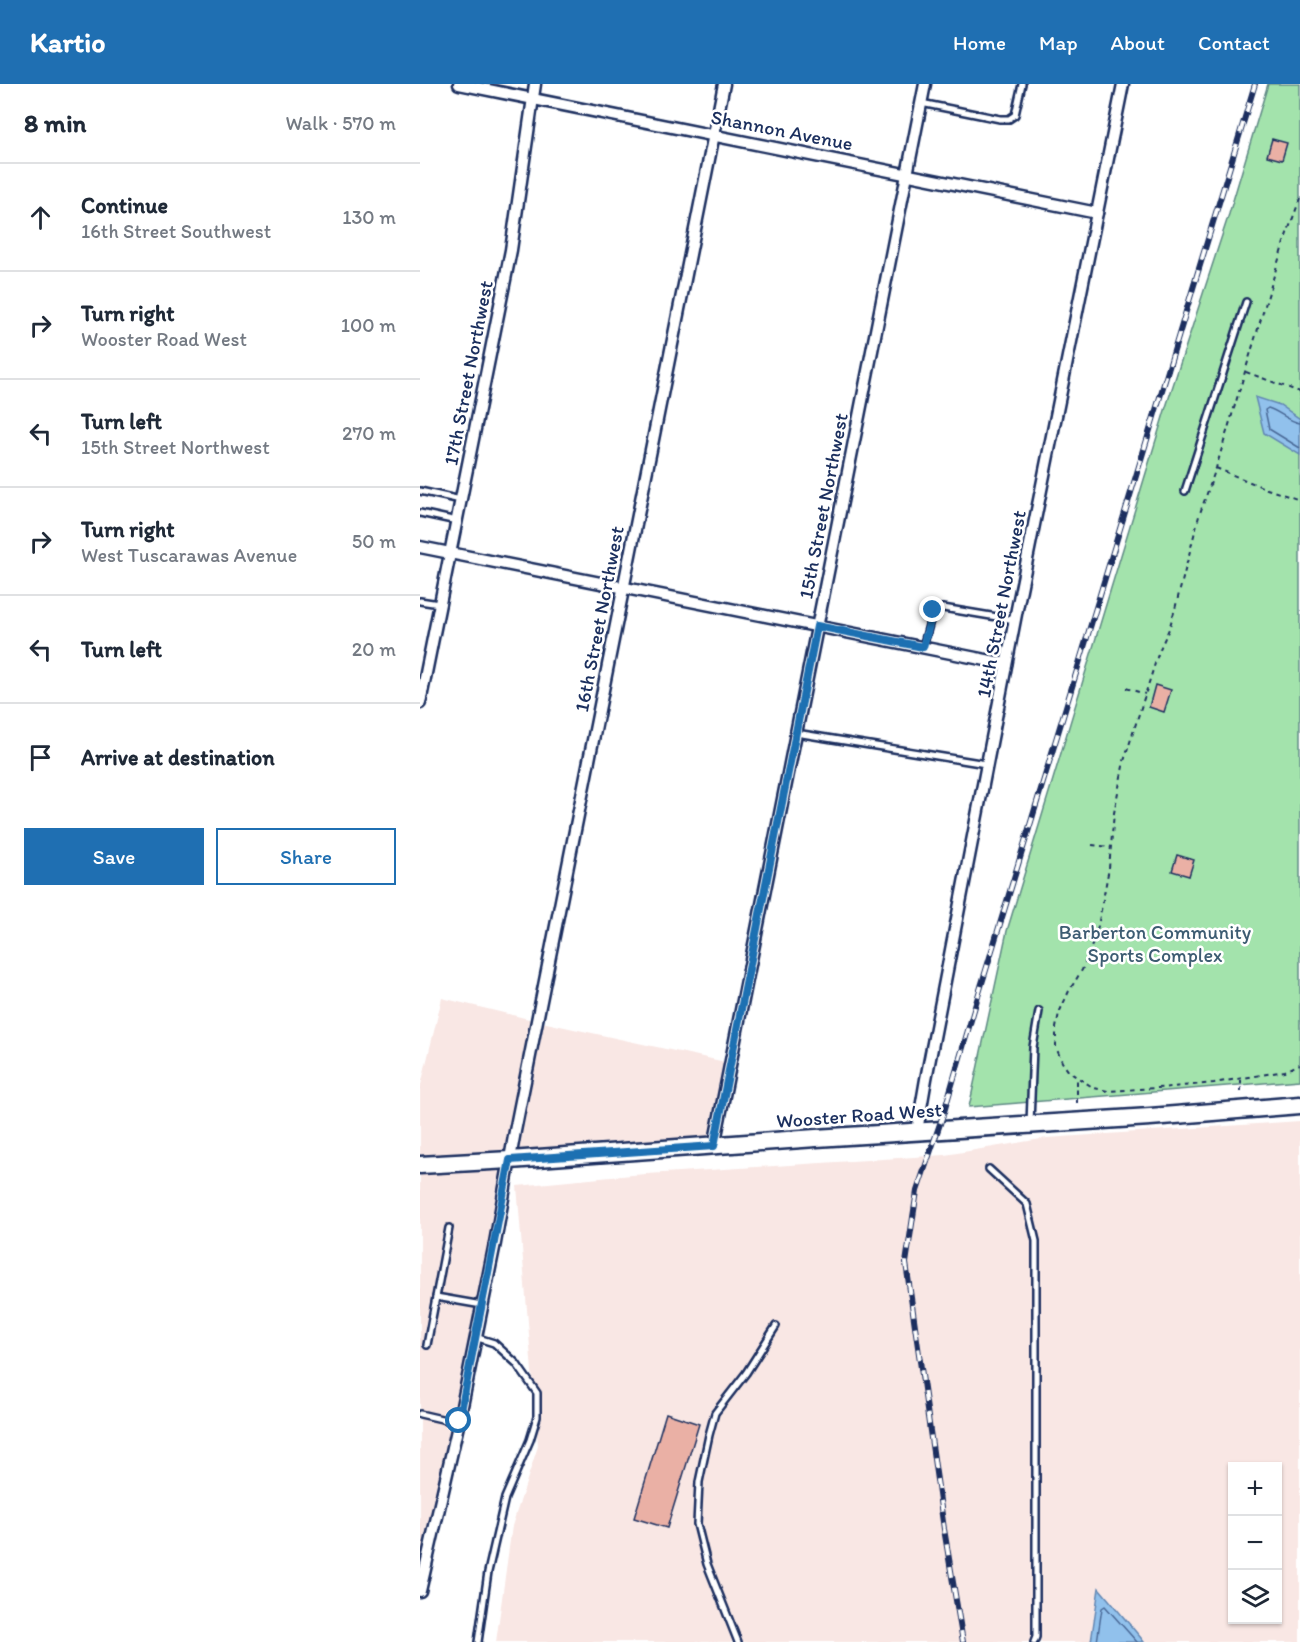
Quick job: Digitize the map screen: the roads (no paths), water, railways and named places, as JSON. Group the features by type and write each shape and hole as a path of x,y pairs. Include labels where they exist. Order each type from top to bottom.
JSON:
{"main road":[{"name":"Wooster Road West","path":"420,1164 1150,1117 1300,1104"}],"street":[{"name":"Shannon Avenue","path":"459,84 1097,213"},
{"name":"17th Street Northwest","path":"420,703 511,250 535,84"},
{"name":"16th Street Northwest","path":"420,1591 459,1423 724,84"},
{"name":"15th Street Northwest","path":"714,1146 925,84"},
{"name":"14th Street Northwest","path":"917,1131 1006,664 1123,84"},
{"path":"420,547 1006,664"}],"lane":[{"path":"921,103 1009,119 1015,115 1022,84"},
{"path":"1185,491 1246,302"},
{"path":"420,491 461,500"},
{"path":"420,513 457,521"},
{"path":"420,601 440,604"},
{"path":"923,647 933,610 943,608 1015,620"},
{"path":"796,733 987,764"},
{"path":"1030,1125 1033,1047 1039,1011"},
{"path":"989,1169 1027,1204 1036,1241 1036,1637 1034,1642"},
{"path":"427,1345 449,1228"},
{"path":"436,1297 482,1305"},
{"path":"738,1642 707,1564 697,1524 699,1482 715,1413 746,1373 776,1326"},
{"path":"476,1337 494,1343 516,1364 537,1393 537,1417 530,1440 505,1498 489,1572 478,1642"},
{"path":"420,1414 459,1423"}],"water":[{"path":"1255,397 1280,405 1300,419 1300,455 1264,433"},
{"path":"1099,1588 1141,1638 1144,1642 1091,1642"}],"railway":[{"path":"963,1642 944,1529 906,1263 917,1191 944,1112 1255,84"}],"park label":[{"name":"Barberton Community Sports Complex","path":"1155,944"}]}
